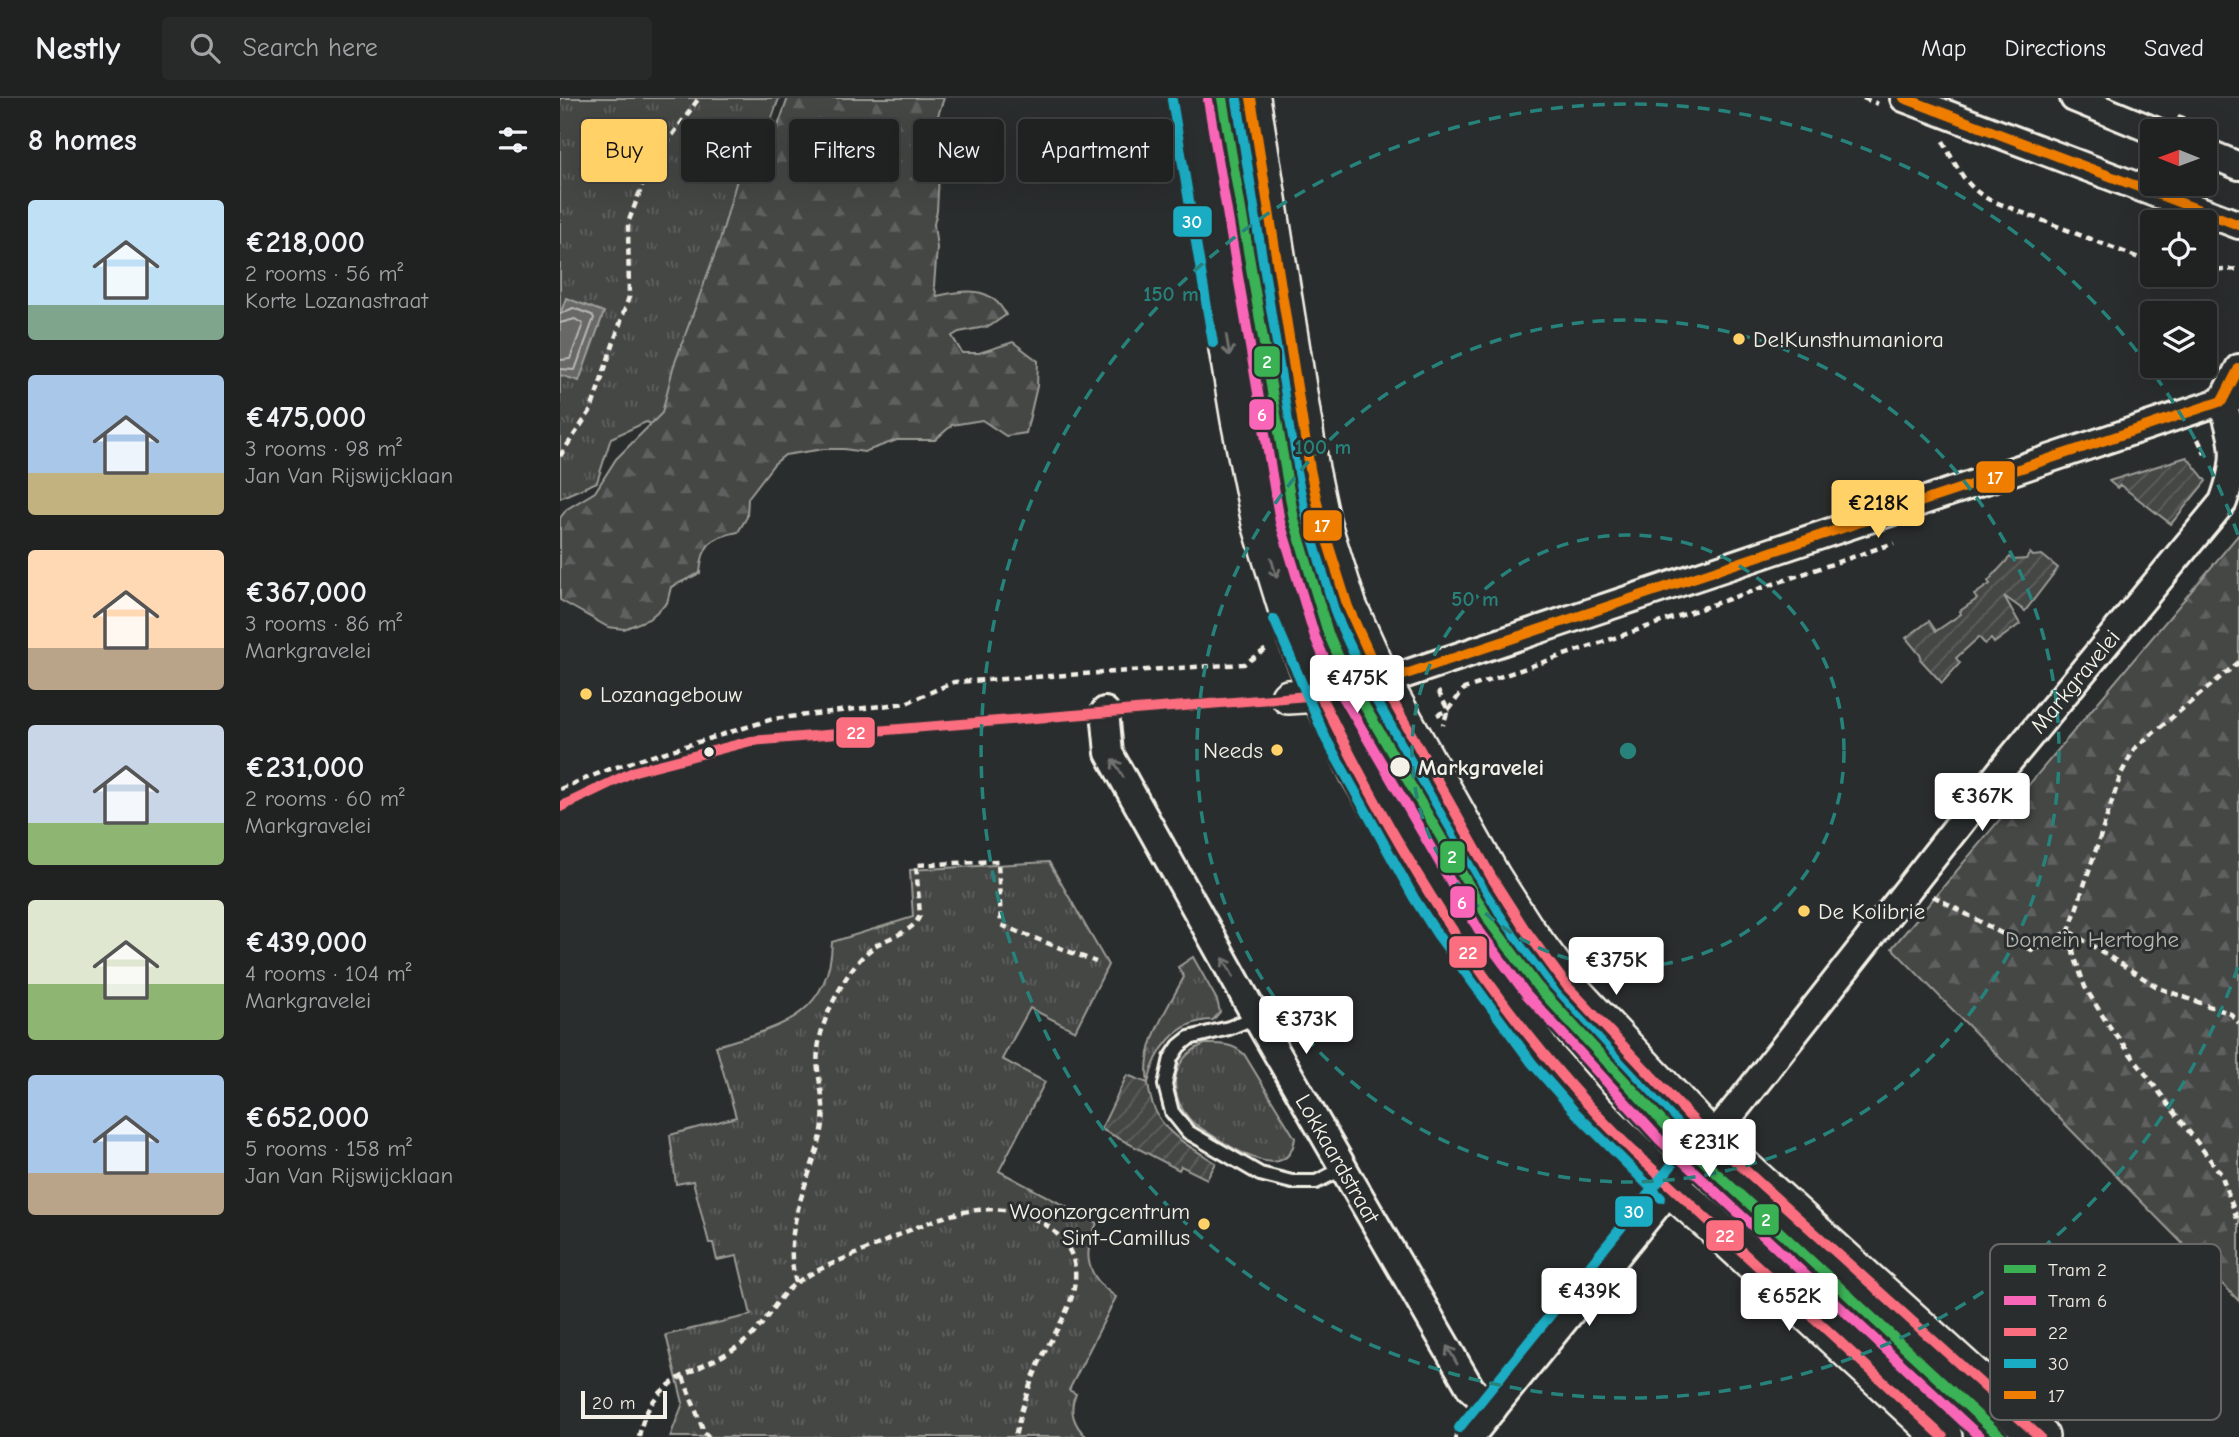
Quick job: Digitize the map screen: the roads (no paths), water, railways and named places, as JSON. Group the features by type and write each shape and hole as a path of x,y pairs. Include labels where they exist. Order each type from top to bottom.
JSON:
{"main road":[{"path":"1185,98 1240,420 1261,523 1289,618 1304,696 1353,762 1426,891 1470,956 1568,1083 1671,1188 1943,1437"},
{"path":"1251,98 1310,469 1321,521 1348,607 1382,682 1492,878 1524,928 1567,986 1711,1139 1990,1392"},
{"path":"2021,1420 2040,1437"}],"street":[{"path":"2074,98 2150,119"},
{"path":"1918,101 2239,225"},
{"path":"2217,157 2239,166"},
{"path":"1304,696 1382,682 2231,398 2239,368"},
{"name":"Markgravelei","path":"1470,1437 1711,1139 2004,767 2223,502 2232,482 2237,460 2231,398"},
{"name":"Lokkaardstraat","path":"1105,711 1109,753 1256,1017 1471,1389 1493,1409"}],"lane":[{"path":"1256,1017 1229,1028 1189,1038 1179,1046 1171,1058 1165,1085 1172,1112 1188,1132 1259,1174 1292,1182 1316,1182 1344,1168"}],"water":[{"path":"566,298 604,312 579,381 560,375 560,315"}],"tram line":[{"name":"2","path":"1222,98 1294,520 1328,633 1347,676 1492,925 1537,986 1670,1130 2001,1437"},
{"name":"6","path":"1208,100 1280,522 1315,637 1335,683 1480,932 1527,995 1660,1140 1980,1437"}],"place":[{"name":"De!Kunsthumaniora","path":"1739,339"},
{"name":"Lozanagebouw","path":"586,694"},
{"name":"Needs","path":"1277,750"},
{"name":"Markgravelei","path":"1400,767"},
{"name":"De Kolibrie","path":"1804,911"},
{"name":"Woonzorgcentrum Sint-Camillus","path":"1204,1224"}],"park label":[{"name":"Domein Hertoghe","path":"2092,939"}]}
